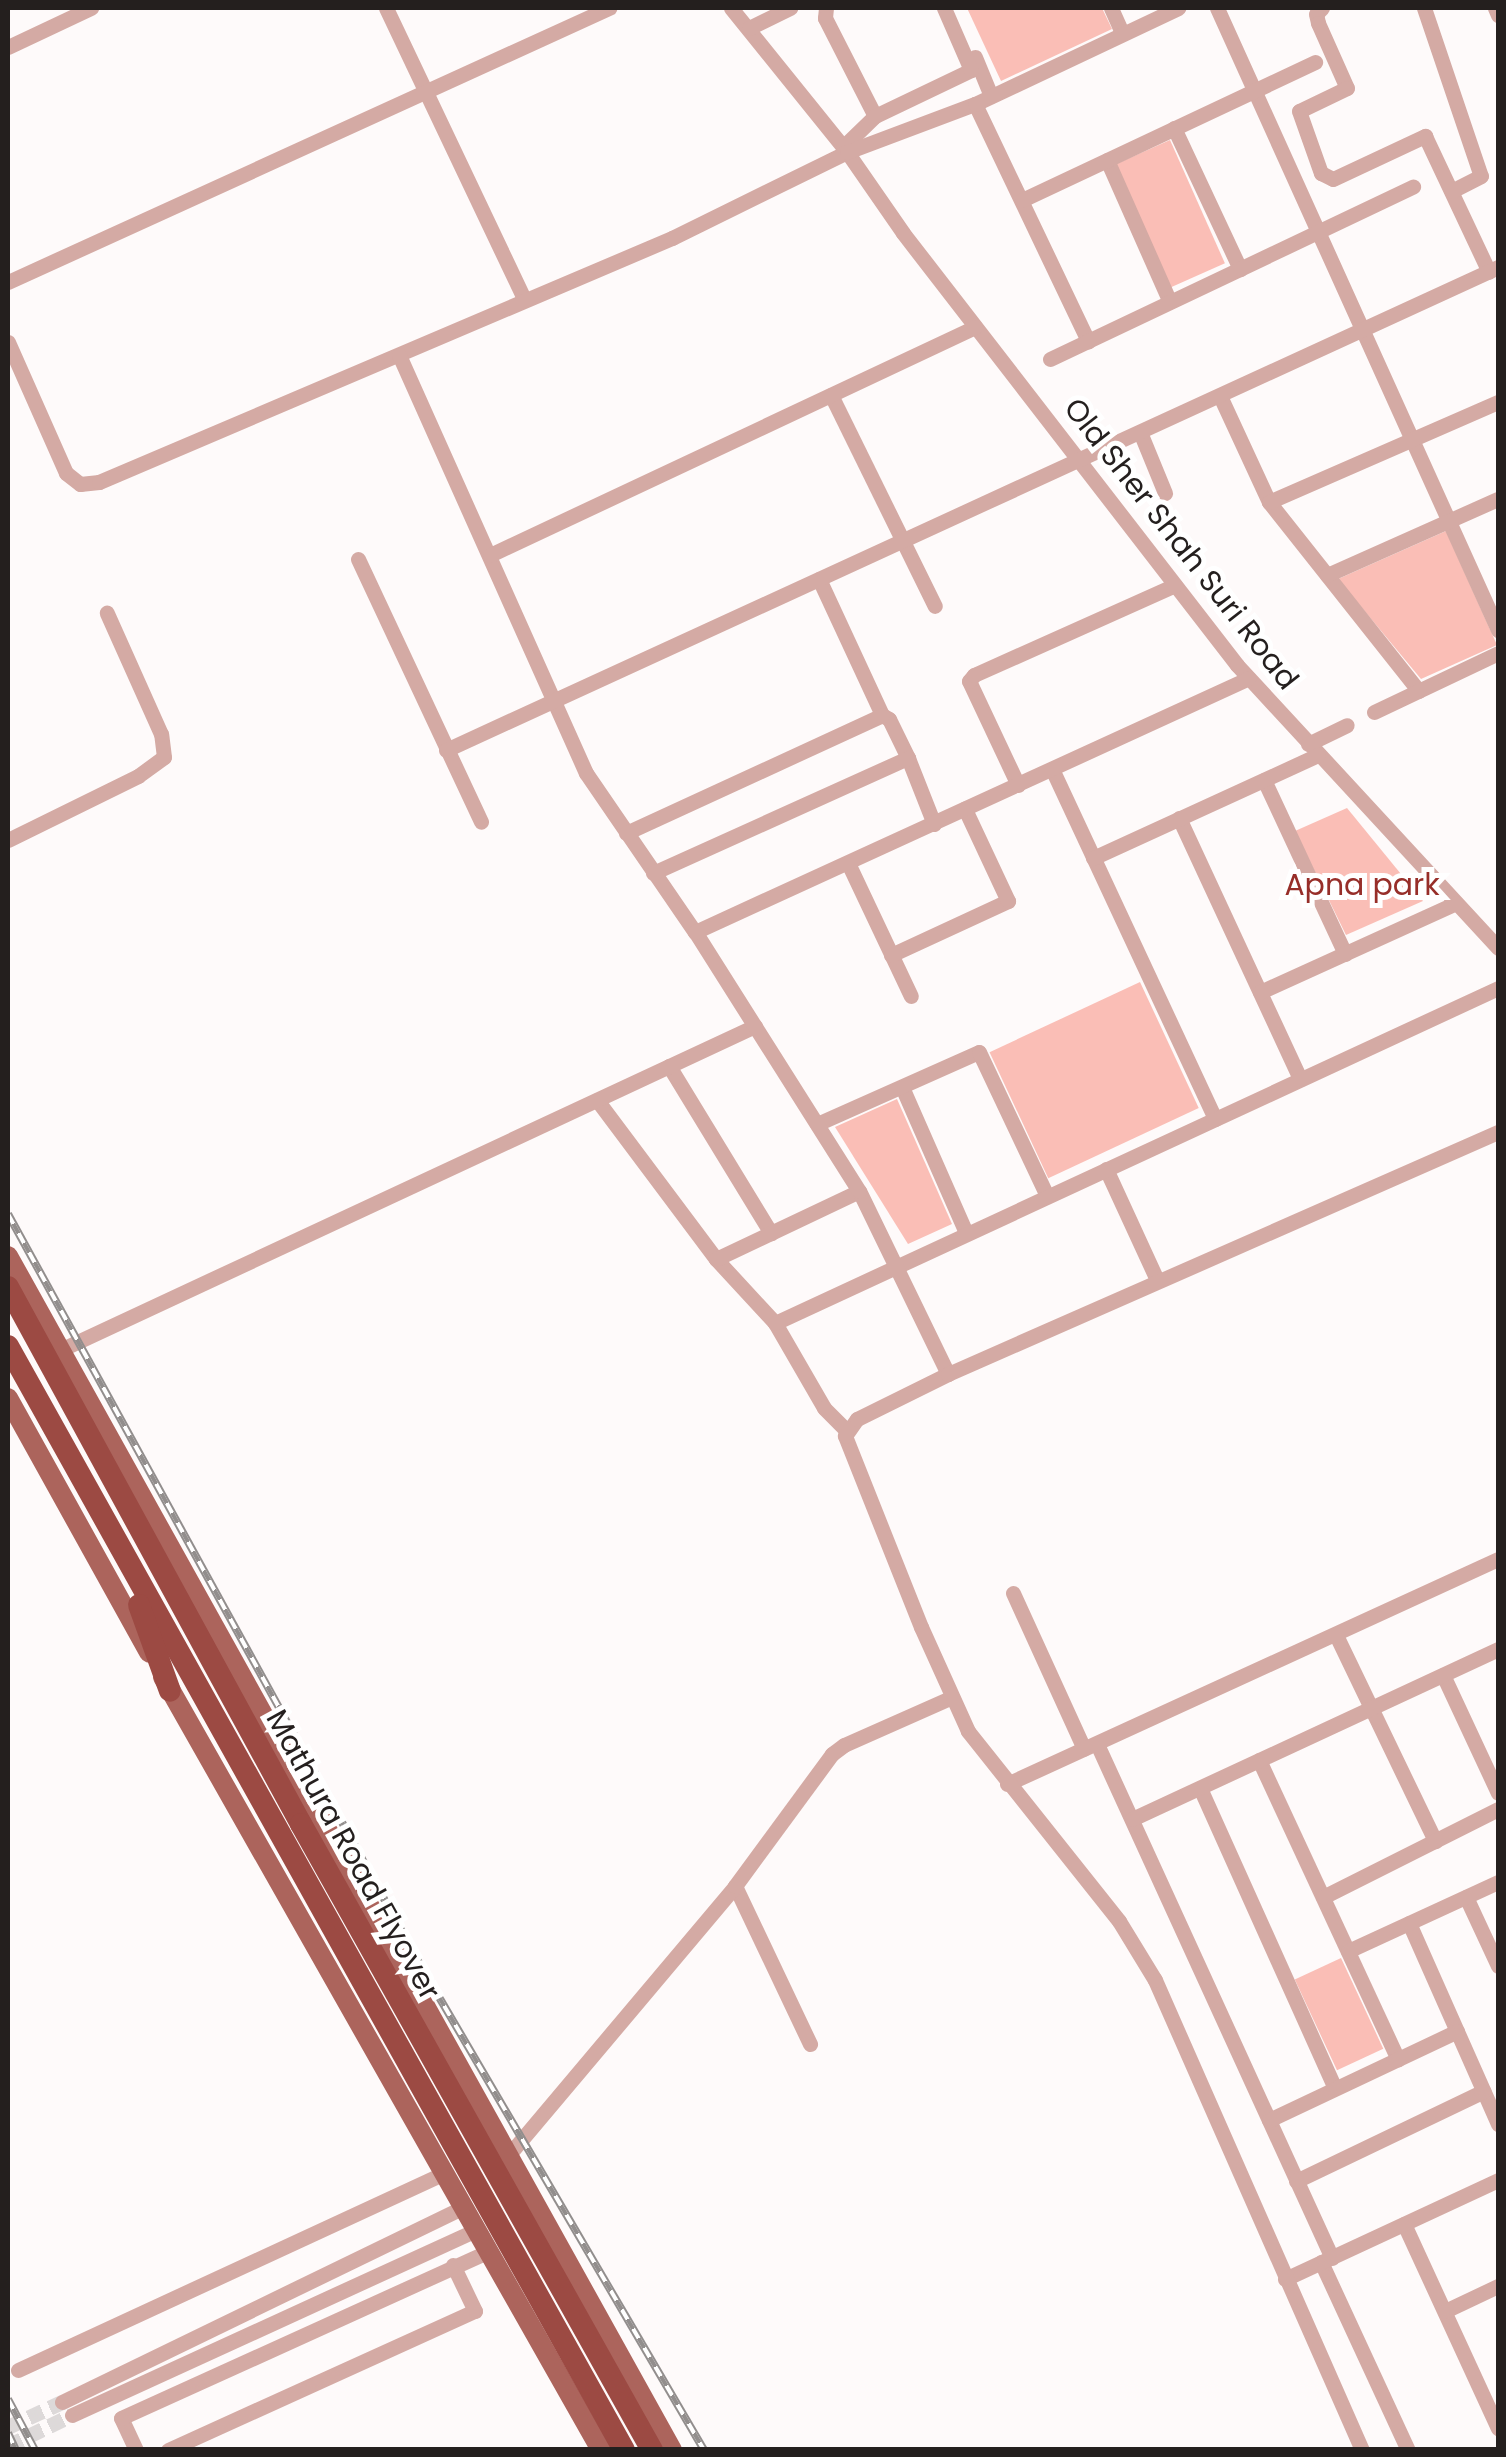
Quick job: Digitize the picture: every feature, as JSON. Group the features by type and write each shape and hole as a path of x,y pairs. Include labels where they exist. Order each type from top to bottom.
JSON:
{"highway":[{"name":"Mathura Road Flyover","path":"8,1287 301,1824 652,2450"},
{"path":"8,1346 122,1552 170,1691"},
{"name":"Mathura Road Flyover","path":"122,1552 624,2450"}],"main road":[{"path":"8,1256 672,2450"},
{"path":"8,1398 601,2450"},
{"path":"542,2344 596,2315"}],"street":[{"path":"8,47 91,8"},
{"path":"386,8 524,299"},
{"path":"8,282 609,8"},
{"name":"Old Sher Shah Suri Road","path":"732,8 845,149 975,326 1249,678 1498,948"},
{"path":"748,28 790,8"},
{"path":"826,8 825,18 875,116"},
{"path":"845,149 875,116 972,70 944,8"},
{"path":"954,8 991,96"},
{"path":"1111,8 1122,33"},
{"path":"8,342 66,473 80,484 100,482 672,238 845,149 975,104 1178,8"},
{"path":"1216,8 1257,90 1450,520 1491,593 1498,630"},
{"path":"446,750 1494,269 1425,136 1333,179 1321,174 1299,110 1347,88 1318,24 1316,14 1322,8"},
{"path":"1424,8 1481,176 1452,191"},
{"path":"1495,8 1498,15"},
{"path":"1022,200 1315,62"},
{"path":"975,104 1088,341"},
{"path":"1174,128 1240,269"},
{"path":"1107,160 1170,302"},
{"path":"1050,359 1412,186"},
{"path":"490,555 975,326"},
{"path":"399,355 586,773 694,932 859,1190 948,1374"},
{"path":"831,395 935,606"},
{"path":"1220,396 1269,502 1419,691"},
{"path":"1269,502 1498,402"},
{"path":"1140,432 1165,493"},
{"path":"1327,574 1498,499"},
{"path":"358,560 480,822"},
{"path":"819,579 882,715 889,719 908,758 934,824"},
{"path":"1018,785 970,688 974,675 1175,584"},
{"path":"8,840 138,776 164,757 161,734 108,613"},
{"path":"1374,712 1498,653"},
{"path":"694,932 1249,678"},
{"path":"626,833 882,715"},
{"path":"1093,858 1264,780 1347,725"},
{"path":"653,874 908,758"},
{"path":"1052,769 1214,1118"},
{"path":"1264,780 1345,954"},
{"path":"892,955 1008,901 965,809"},
{"path":"1179,818 1300,1079"},
{"path":"848,864 911,996"},
{"path":"1260,992 1456,903"},
{"path":"775,1323 1498,988"},
{"path":"58,1351 755,1026"},
{"path":"817,1124 980,1052 1047,1196"},
{"path":"669,1066 770,1232"},
{"path":"902,1087 966,1234"},
{"path":"597,1100 716,1258 775,1323 824,1408 847,1432"},
{"path":"1362,2450 1143,1958 1119,1920 1007,1784 950,1698 846,1445 847,1432 857,1420 948,1374 1498,1132"},
{"path":"1106,1169 1157,1280"},
{"path":"716,1258 859,1190"},
{"path":"1007,1784 1498,1559"},
{"path":"1012,1593 1132,1820 1296,2181 1408,2450"},
{"path":"1336,1635 1435,1840"},
{"path":"1132,1820 1498,1649"},
{"path":"1443,1675 1498,1793"},
{"path":"508,2157 734,1886 832,1754 950,1698"},
{"path":"1259,1760 1398,2058"},
{"path":"1200,1788 1335,2088"},
{"path":"1323,1897 1498,1809"},
{"path":"1348,1951 1498,1882"},
{"path":"734,1886 810,2044"},
{"path":"1466,1897 1497,1958"},
{"path":"1409,1923 1498,2124"},
{"path":"1268,2120 1457,2030"},
{"path":"1296,2181 1484,2091"},
{"path":"18,2370 445,2174"},
{"path":"1285,2279 1498,2180"},
{"path":"462,2207 67,2408 477,2230"},
{"path":"1404,2224 1445,2311 1491,2392 1498,2428"},
{"path":"136,2450 121,2418 488,2251"},
{"path":"168,2450 475,2310 453,2265"},
{"path":"1445,2311 1498,2286"}],"green space":[{"path":"967,8 1102,8 1112,29 1001,81"},
{"path":"1170,140 1225,263 1171,287 1116,164"},
{"path":"1446,531 1497,645 1421,679 1338,579"},
{"name":"Apna park","path":"1347,808 1423,901 1346,935 1295,831"},
{"path":"1140,982 1199,1108 1048,1178 990,1052"},
{"path":"897,1099 952,1224 908,1244 835,1127"},
{"path":"1341,1958 1383,2049 1337,2070 1295,1980"}],"tunnel":[{"path":"8,2427 62,2402"},
{"path":"8,2446 72,2415"}],"railway":[{"path":"8,1214 422,1968 704,2450"},
{"path":"8,2399 35,2450"},
{"path":"8,2433 16,2450"}]}
